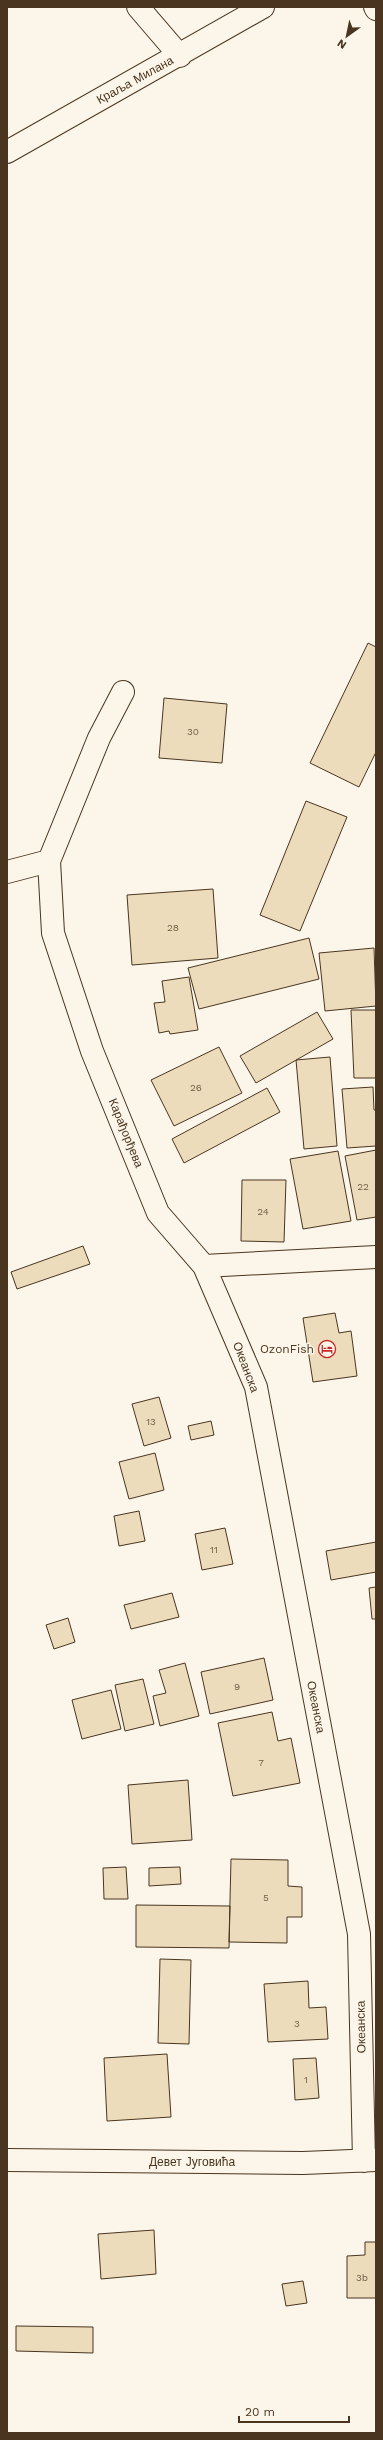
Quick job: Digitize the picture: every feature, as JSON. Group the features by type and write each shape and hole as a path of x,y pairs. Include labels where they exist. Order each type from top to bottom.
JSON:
{"street":[{"path":"138,7 180,56"},
{"name":"Краља Милана","path":"7,152 180,56 263,7"},
{"path":"7,872 49,860 99,738 123,692"},
{"name":"Карађорђева","path":"49,860 53,934 92,1051 158,1213 204,1266"},
{"path":"204,1266 376,1257"},
{"name":"Океанска","path":"204,1266 256,1387 368,1934 370,2161"},
{"name":"Девет Југовића","path":"7,2160 303,2163 370,2161"}],"building":[{"path":"368,643 376,647 376,752 359,787 310,763"},
{"path":"164,698 227,704 222,763 159,758"},
{"path":"306,801 347,817 300,931 260,915"},
{"path":"213,889 218,958 132,965 127,895"},
{"path":"309,938 319,979 199,1009 188,968"},
{"path":"374,948 376,1006 325,1011 319,953"},
{"path":"189,977 198,1030 170,1034 169,1031 159,1033 154,1003 165,1002 162,981"},
{"path":"351,1010 376,1010 376,1078 354,1078"},
{"path":"317,1012 333,1039 256,1083 240,1056"},
{"path":"219,1047 242,1093 174,1126 151,1080"},
{"path":"330,1057 337,1146 304,1149 296,1060"},
{"path":"373,1087 374,1110 376,1110 376,1146 347,1148 342,1089"},
{"path":"267,1088 280,1112 184,1163 172,1139"},
{"path":"376,1150 376,1217 357,1220 345,1156"},
{"path":"338,1151 351,1221 303,1229 290,1159"},
{"path":"242,1180 286,1180 284,1242 241,1241"},
{"path":"83,1246 90,1264 17,1289 11,1272"},
{"path":"335,1313 339,1333 351,1331 357,1376 313,1382 303,1318"},
{"path":"159,1397 171,1438 144,1446 132,1404"},
{"path":"211,1421 214,1435 191,1440 188,1426"},
{"path":"155,1453 164,1490 129,1499 119,1462"},
{"path":"139,1511 145,1541 119,1546 114,1516"},
{"path":"225,1528 233,1564 202,1570 195,1534"},
{"path":"376,1542 376,1572 331,1580 326,1551"},
{"path":"376,1587 376,1619 372,1619 369,1588"},
{"path":"172,1593 179,1617 131,1629 124,1605"},
{"path":"68,1618 75,1642 54,1649 46,1625"},
{"path":"264,1658 273,1700 210,1714 201,1672"},
{"path":"185,1663 199,1716 160,1726 153,1696 166,1693 159,1670"},
{"path":"143,1679 154,1724 125,1731 115,1685"},
{"path":"111,1690 121,1729 82,1739 72,1700"},
{"path":"272,1712 278,1741 291,1738 300,1783 233,1796 218,1723"},
{"path":"188,1780 192,1840 132,1844 128,1785"},
{"path":"231,1859 288,1860 288,1886 302,1887 302,1917 287,1917 287,1943 229,1942"},
{"path":"126,1867 128,1899 104,1899 103,1868"},
{"path":"180,1867 181,1884 149,1886 149,1868"},
{"path":"136,1905 230,1906 229,1948 136,1947"},
{"path":"160,1959 191,1960 189,2044 158,2043"},
{"path":"308,1981 309,2008 326,2007 328,2039 268,2042 264,1984"},
{"path":"167,2054 171,2117 107,2121 104,2058"},
{"path":"316,2058 319,2098 295,2100 293,2059"},
{"path":"154,2230 156,2274 101,2279 98,2234"},
{"path":"365,2242 376,2242 376,2298 347,2298 347,2256 365,2255"},
{"path":"303,2281 307,2303 286,2306 282,2284"},
{"path":"16,2326 93,2327 93,2353 16,2351"}],"place":[{"name":"OzonFish","path":"327,1349"}]}
